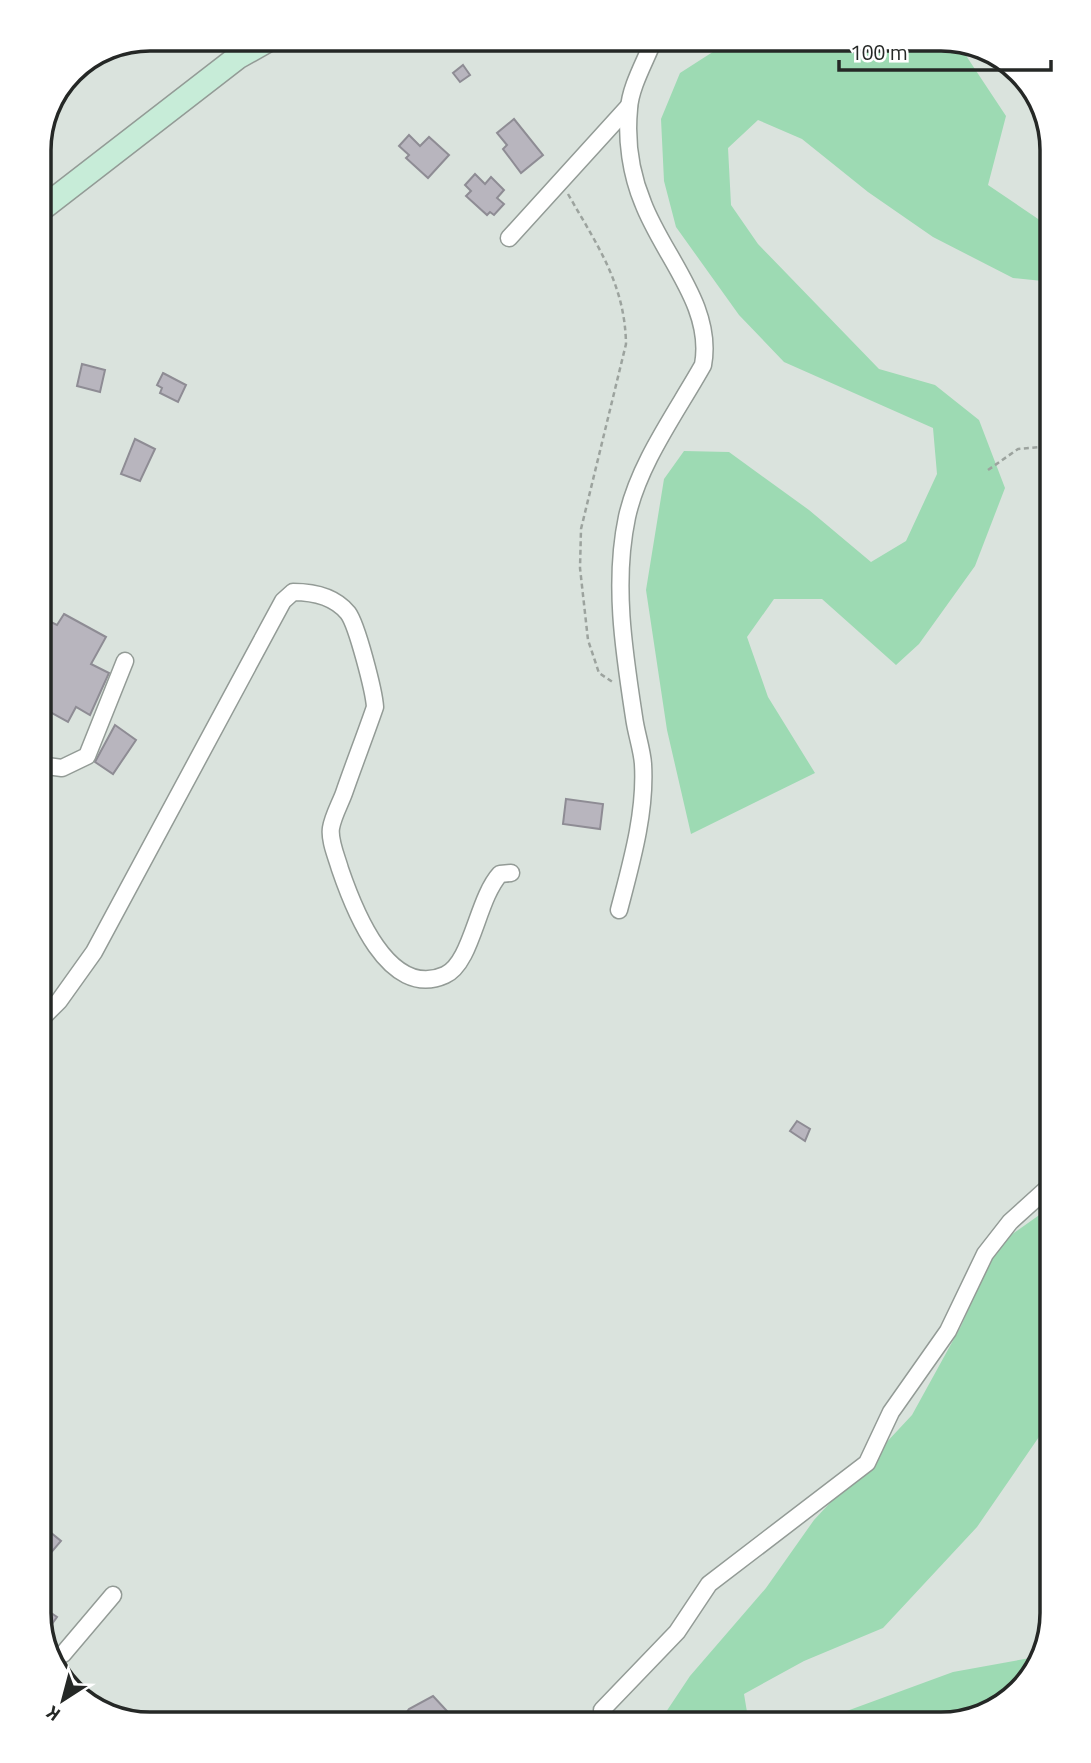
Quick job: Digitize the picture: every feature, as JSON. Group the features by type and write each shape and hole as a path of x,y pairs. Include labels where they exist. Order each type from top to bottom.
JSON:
{"street":[{"path":"51,202 248,51"},
{"path":"509,238 629,107 650,51"},
{"path":"619,911 635,849 643,764 630,689 619,587 628,516 652,455 703,365 706,347 699,314 643,205 634,177 629,107"},
{"path":"51,1009 94,952 283,601 293,592 312,592 332,601 349,614 374,692 372,715 330,830 353,909 372,944 388,960 410,975 428,978 444,975 457,966 490,885 500,874 511,873"},
{"path":"51,767 62,768 87,757 125,661"},
{"path":"602,1710 677,1632 709,1584 867,1463 891,1412 948,1331 985,1254 1010,1222 1040,1195"},
{"path":"60,1656 113,1595"}],"path":[{"path":"561,181 614,276 625,314 626,344 581,529 580,568 588,640 599,673 608,681 630,689"},
{"path":"988,470 1018,449 1040,447"}],"green space":[{"path":"714,51 948,51 965,54 1006,116 988,185 1040,220 1040,281 1013,278 933,237 868,192 802,139 758,120 728,148 731,205 758,244 879,369 935,385 979,420 1005,488 975,566 919,644 896,665 822,599 774,599 747,637 768,697 815,773 691,834 667,730 646,590 664,479 684,451 729,452 809,510 871,562 906,541 937,474 933,428 784,362 739,315 676,227 664,181 661,119 680,73"},
{"path":"1040,1215 1040,1435 977,1527 883,1628 804,1661 744,1694 747,1712 666,1712 690,1676 766,1588 814,1520 912,1415 961,1326 997,1245"},
{"path":"1029,1658 1020,1674 1002,1692 967,1709 941,1712 844,1712 953,1672"}],"building":[{"path":"463,65 470,75 460,82 453,73"},
{"path":"514,119 543,155 521,173 503,149 507,145 497,133"},
{"path":"409,135 420,146 429,137 449,155 428,178 406,158 409,155 399,146"},
{"path":"475,174 485,184 491,177 504,190 497,198 504,204 494,215 490,212 487,215 466,196 471,191 465,185"},
{"path":"82,364 105,370 100,392 77,386"},
{"path":"163,373 186,385 178,402 160,393 162,388 157,385"},
{"path":"135,439 155,449 140,481 121,474"},
{"path":"64,614 106,637 91,664 109,673 90,715 76,707 68,722 51,713 51,622 57,625"},
{"path":"115,725 136,740 113,774 95,762"},
{"path":"566,799 603,804 600,829 563,824"},
{"path":"797,1121 810,1129 805,1141 790,1131"},
{"path":"51,1533 61,1541 51,1553"},
{"path":"433,1696 448,1712 407,1712"}]}
